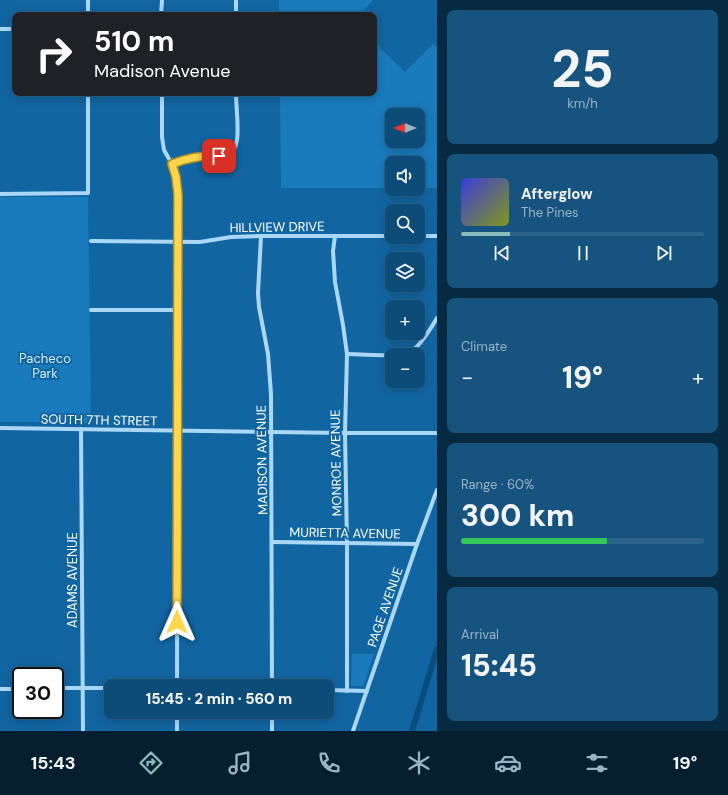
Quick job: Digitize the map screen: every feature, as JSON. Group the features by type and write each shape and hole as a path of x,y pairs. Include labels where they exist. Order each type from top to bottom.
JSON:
{"street":[{"path":"88,0 88,12"},
{"path":"162,0 162,12"},
{"path":"236,0 236,12"},
{"path":"0,29 12,29"},
{"path":"0,194 88,193 88,96"},
{"path":"162,96 162,137 164,150 172,164 176,177 178,195 177,679"},
{"path":"172,164 187,158 198,156 219,156 229,154 234,150 237,140 236,96"},
{"name":"HILLVIEW DRIVE","path":"91,242 200,242 231,237 261,236 385,236"},
{"name":"MADISON AVENUE","path":"261,236 258,293 271,377 272,679"},
{"name":"MONROE AVENUE","path":"335,236 333,251 335,282 344,332 346,354 345,433 347,690"},
{"path":"425,236 437,236"},
{"path":"91,310 178,310"},
{"path":"346,354 401,355 410,352 425,337 437,318"},
{"name":"SOUTH 7TH STREET","path":"0,428 437,433"},
{"name":"ADAMS AVENUE","path":"81,429 83,731"},
{"name":"PAGE AVENUE","path":"353,731 437,490"},
{"name":"MURIETTA AVENUE","path":"272,542 417,544"},
{"path":"64,688 104,688"},
{"path":"0,689 12,689"},
{"path":"334,690 367,691"},
{"path":"177,719 177,731"},
{"path":"272,719 272,731"}],"green space":[{"path":"279,0 373,0 363,12 279,12"},
{"path":"433,44 437,47 437,188 425,188 425,156 385,156 385,188 281,188 280,96 377,96 377,45 405,72"},
{"name":"Pacheco Park","path":"0,197 88,197 91,424 77,422 0,422"},
{"path":"352,654 374,654 363,686 351,686"}],"waterway":[{"path":"412,731 437,649"}],"route":[{"path":"177,622 178,195 176,177 172,164 187,158 203,155 219,156"}]}
